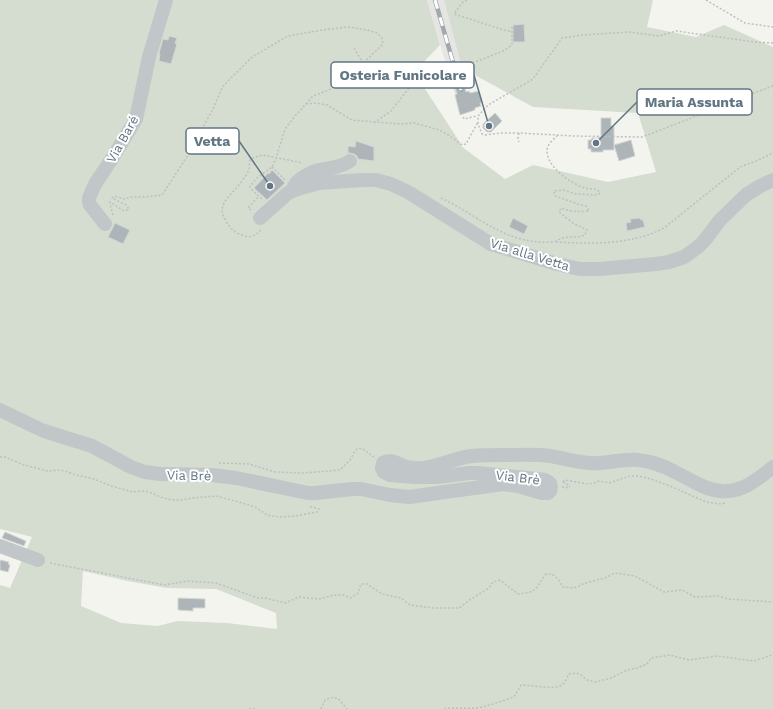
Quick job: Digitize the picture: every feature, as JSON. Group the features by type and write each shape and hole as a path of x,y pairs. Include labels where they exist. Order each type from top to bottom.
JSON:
{"street":[{"name":"Via Baré","path":"109,219 90,205 89,198 94,184 113,158 136,119 149,57 166,0"},
{"path":"290,187 307,174 317,170 339,166 350,161"},
{"name":"Via alla Vetta","path":"260,218 290,187 319,183 376,180 400,188 491,244 557,264 580,269 599,269 656,264 669,262 684,257 705,240 720,220 746,195 756,188 773,180"},
{"name":"Via Brè","path":"0,410 27,424 92,446 131,467 145,472 160,474 212,475 236,478 308,493 353,489 409,497 503,484 518,486 542,494 550,491 550,483 545,480 489,473 469,473 437,477 414,477 390,475 386,474 382,470 383,463 387,461 392,461 406,467 418,469 428,468 458,458 470,456 542,455 589,463 638,460 668,468 702,486 721,492 729,492 742,488 755,481 773,467"},
{"path":"1,547 38,560"}],"path":[{"path":"466,0 454,14 507,31 512,31"},
{"path":"706,0 745,23 773,27"},
{"path":"374,122 392,111 412,84 423,75 478,61 503,52 512,45 512,25"},
{"path":"109,219 110,202 124,211 129,209 126,205 112,198 115,196 124,199 162,194 188,155 213,109 223,86 252,57 288,36 349,27 377,33 382,38 383,44 341,83 329,90 313,96 285,129 272,167 257,178 250,188"},
{"path":"463,117 464,119 478,116 488,105 533,79 562,38 629,32 659,36 676,31 755,42 773,43"},
{"path":"354,48 363,63"},
{"path":"478,116 478,122 482,134 486,135 518,133 642,137 773,86"},
{"path":"306,105 316,103 327,105 352,120 400,124 415,123 439,130 462,145 466,144 478,122"},
{"path":"518,133 519,142"},
{"path":"554,242 563,238 580,237 585,235 587,230 573,223 559,212 561,208 576,212 589,211 586,206 581,206 555,196 554,191 563,190 576,194 597,195 600,193 598,189 583,188 571,182 557,171 550,161 547,149 550,143 558,135"},
{"path":"438,196 498,231 532,242 586,244 606,243 654,233 664,228 740,167 773,153"},
{"path":"272,167 290,187"},
{"path":"250,206 259,196"},
{"path":"214,463 249,464 275,472 303,473 340,470 350,460 355,450 358,448 366,450 369,454 378,458 382,454 385,454 387,461"},
{"path":"0,458 5,457 24,465 48,471 60,470 94,479 111,486 134,492 150,492 163,498 173,500 216,496 227,498 255,507 267,515 279,517 296,516 317,512 319,509 305,505"},
{"path":"570,486 563,482 564,480 594,484 600,481 609,483 630,476 639,476 663,483 706,502 721,504 729,502"},
{"path":"38,560 164,585 188,581 216,583 258,598 265,598 285,603 299,598 319,599 334,595 343,595 351,598 358,593 361,584 367,584 382,594 401,598 410,605 433,608 459,608 489,588 493,582 500,580 518,594 530,593 536,589 546,574 552,574 558,579 563,587 574,588 584,583 605,578 615,573 635,576 664,592 682,590 695,597 718,596 728,599 773,602"},
{"path":"444,709 452,707 473,708 493,704 514,697 521,685 546,687 561,686 564,684 569,674 576,673 588,680 596,682 611,678 627,670 647,664 651,658 670,654 689,660 717,656 754,661 773,655"},
{"path":"321,709 324,700 331,697 338,699 347,709"},
{"path":"249,709 255,709"}],"shaded area":[{"path":"0,0 427,0 440,45 414,72 461,146 505,179 533,165 608,182 656,172 638,113 533,107 462,68 444,0 653,0 647,27 696,37 724,25 773,47 773,709 0,709 0,585 10,588 32,537 0,529","holes":["83,571 167,588 216,589 276,613 277,629 227,623 177,621 158,626 121,623 81,606"]},
{"path":"427,0 444,0 462,68 466,92 455,95"}],"building":[{"path":"524,24 525,42 513,42 513,25"},
{"path":"169,36 177,38 175,43 177,44 171,64 159,61 159,53 163,39 168,40"},
{"path":"461,75 466,92 469,91 470,93 479,91 482,102 480,103 481,106 475,108 475,110 460,115 455,95 457,94 452,77"},
{"path":"495,113 502,121 491,132 487,132 483,128 483,124"},
{"path":"601,118 611,118 611,126 614,126 614,150 591,152 591,149 588,149 588,140 601,137"},
{"path":"631,140 635,156 619,161 614,145"},
{"path":"356,141 374,147 374,161 358,159 354,154 348,153 348,146 355,147"},
{"path":"272,170 285,183 267,200 254,188"},
{"path":"513,218 528,226 524,234 509,227"},
{"path":"640,218 643,220 645,227 627,231 626,223 631,222 630,219"},
{"path":"115,223 130,230 123,244 108,237"},
{"path":"5,532 26,541 24,546 2,538"},
{"path":"0,560 9,562 8,564 10,565 8,572 0,570"},
{"path":"178,598 205,599 205,608 193,608 193,611 178,610"}],"railway":[{"path":"435,0 461,90"}],"place":[{"name":"Osteria Funicolare","path":"489,126"},
{"name":"Maria Assunta","path":"596,143"},
{"name":"Vetta","path":"270,186"}]}
